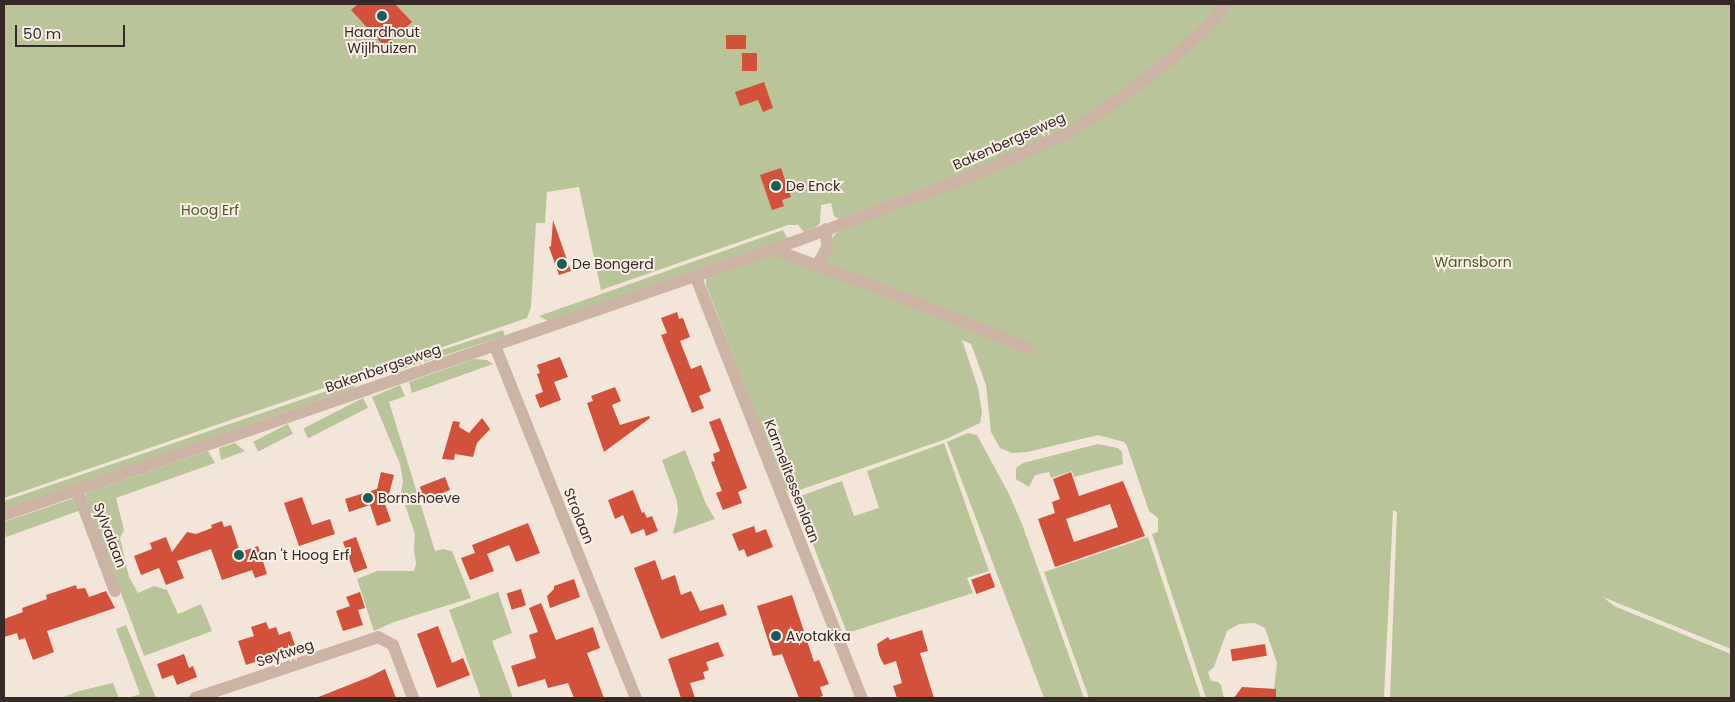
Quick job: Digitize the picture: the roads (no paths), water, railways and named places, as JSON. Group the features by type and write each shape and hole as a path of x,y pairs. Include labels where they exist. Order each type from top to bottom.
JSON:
{"street":[{"name":"Bakenbergseweg","path":"4,515 772,249 971,176 1064,135 1142,83 1211,23 1226,4"},
{"path":"818,266 827,247 826,229"},
{"path":"772,249 1028,348"},
{"name":"Karmelitessenlaan","path":"696,275 862,698"},
{"name":"Strolaan","path":"495,346 636,698"},
{"name":"Sylvalaan","path":"77,490 115,591"},
{"name":"Seytweg","path":"195,698 378,637 393,645 413,698"}],"place":[{"name":"Haardhout Wijlhuizen","path":"382,16"},
{"name":"De Enck","path":"776,186"},
{"name":"De Bongerd","path":"562,264"},
{"name":"Bornshoeve","path":"368,498"},
{"name":"Aan 't Hoog Erf","path":"239,555"},
{"name":"Avotakka","path":"776,636"}],"park label":[{"name":"Hoog Erf","path":"210,210"},
{"name":"Warnsborn","path":"1473,262"}]}
